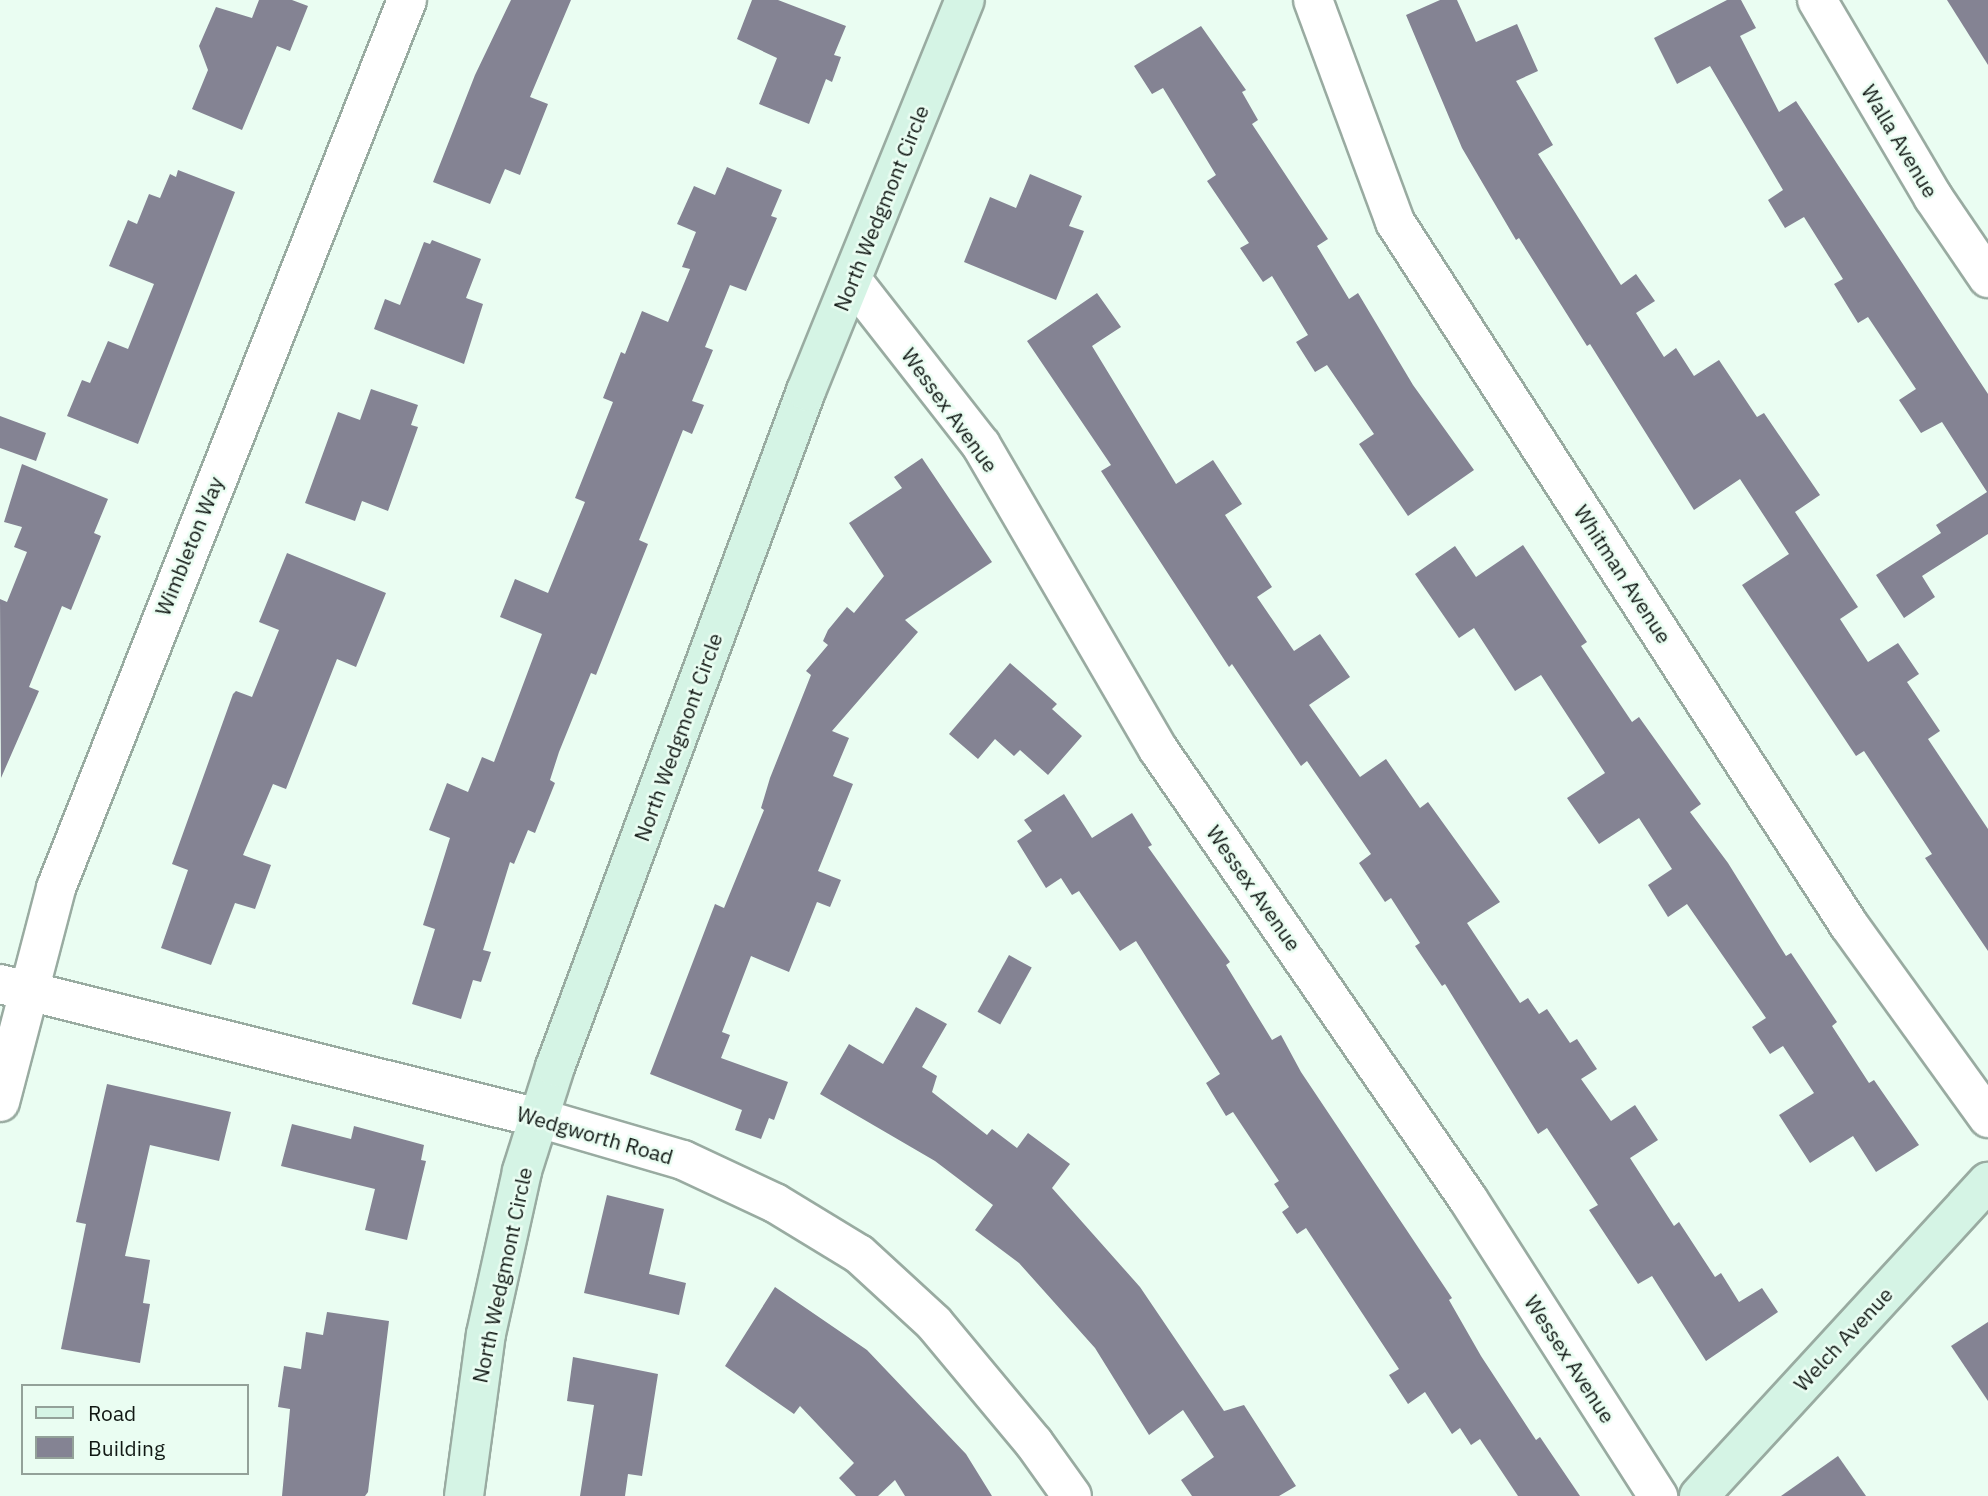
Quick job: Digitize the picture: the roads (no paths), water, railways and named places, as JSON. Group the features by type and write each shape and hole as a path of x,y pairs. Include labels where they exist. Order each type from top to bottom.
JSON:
{"street":[{"name":"Wimbleton Way","path":"0,1102 15,988 407,0"},
{"name":"North Wedgmont Circle","path":"464,1496 486,1334 539,1118 806,391 965,0"},
{"name":"Whitman Avenue","path":"1313,0 1395,222 1849,925 1988,1118"},
{"name":"Walla Avenue","path":"1816,0 1933,197 1988,278"},
{"name":"Wessex Avenue","path":"852,280 981,445 1158,749 1468,1199 1657,1496"},
{"name":"Wedgworth Road","path":"15,988 539,1118 683,1160 775,1203 859,1254 934,1324 1034,1443 1072,1496"},
{"name":"Welch Avenue","path":"1699,1496 1988,1182"}]}
